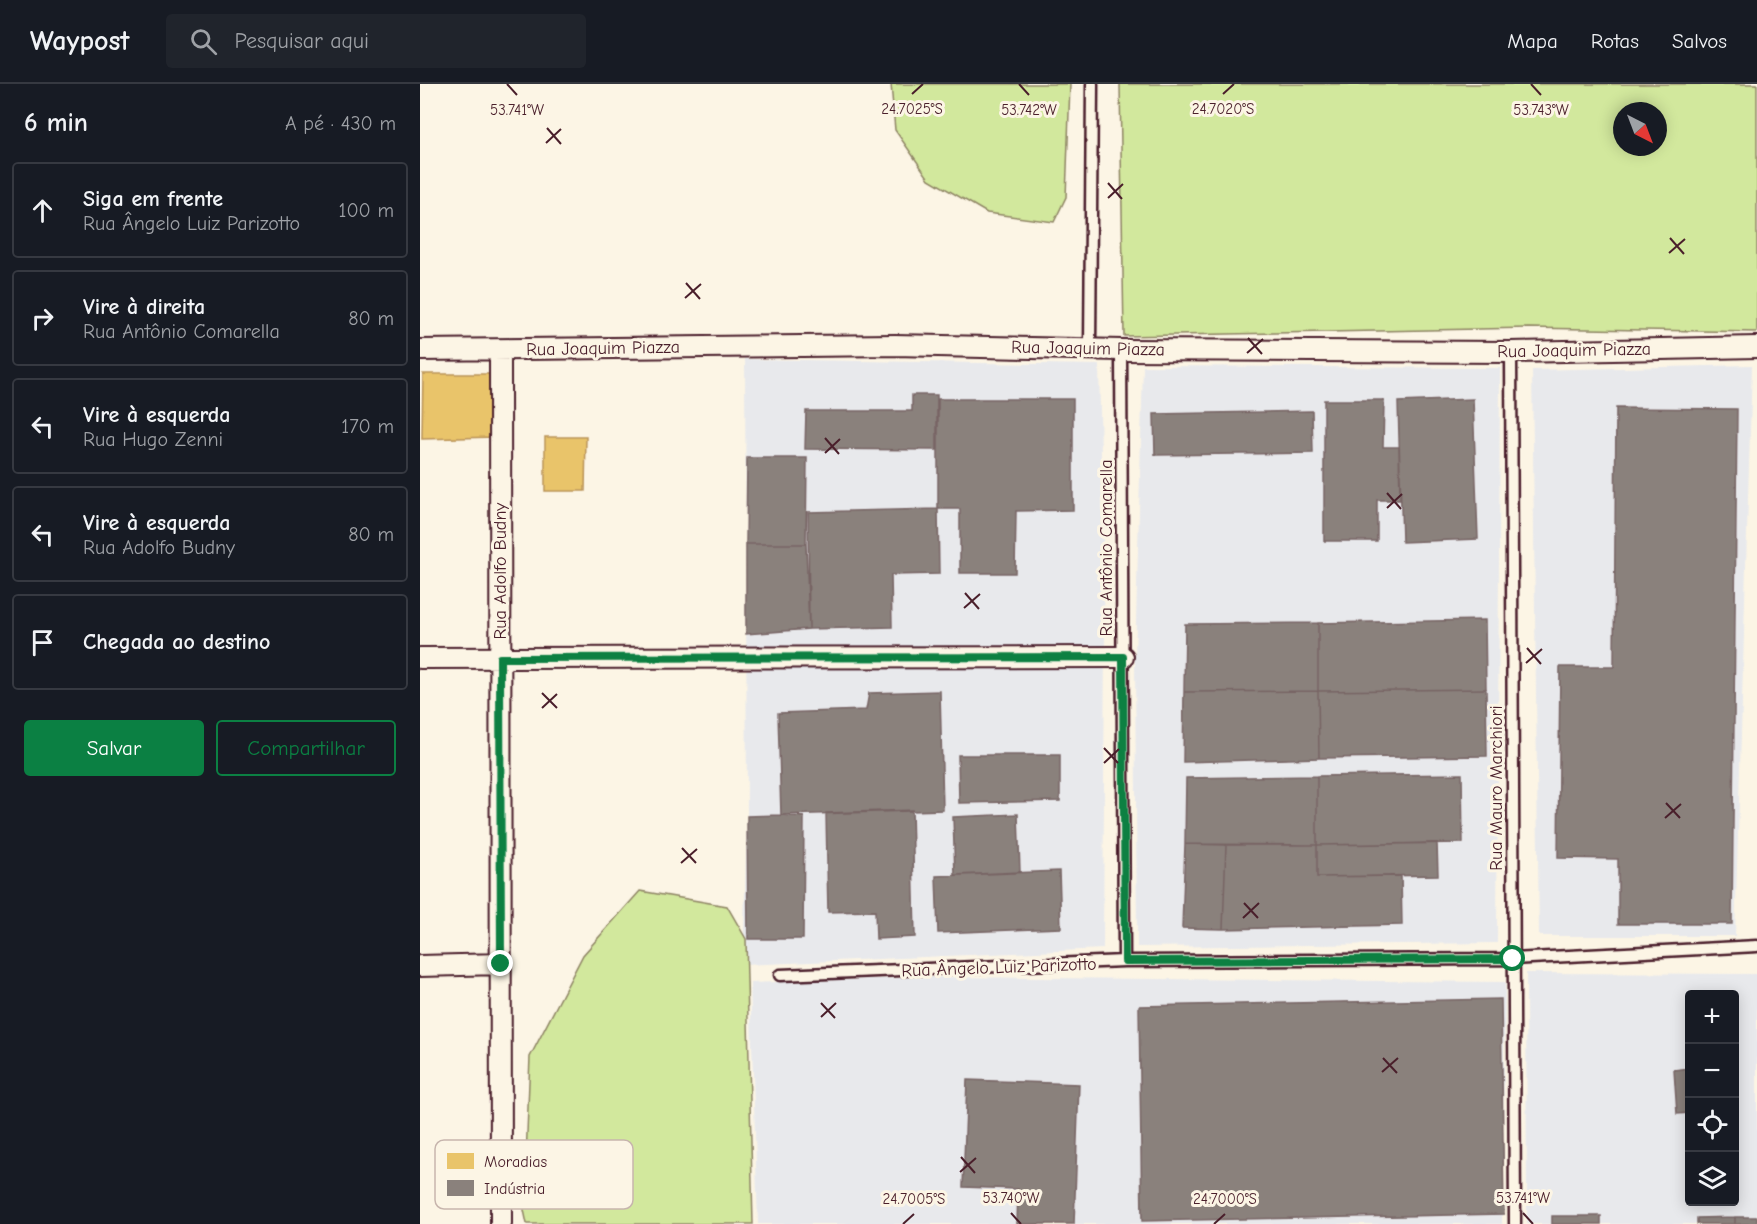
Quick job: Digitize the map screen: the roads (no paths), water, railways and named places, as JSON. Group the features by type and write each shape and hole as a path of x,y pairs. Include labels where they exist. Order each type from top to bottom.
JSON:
{"street":[{"name":"Rua Joaquim Piazza","path":"420,350 884,345 1121,350 1512,352 1757,347"},
{"name":"Rua Adolfo Budny","path":"500,350 501,1140"},
{"path":"420,658 1123,657"},
{"path":"420,966 501,964"}],"lane":[{"path":"1090,348 1092,84"},
{"name":"Rua Antônio Comarella","path":"1121,350 1125,961"},
{"name":"Rua Mauro Marchiori","path":"1512,352 1515,1224"},
{"name":"Rua Ângelo Luiz Parizotto","path":"780,975 1125,961 1513,959 1757,946"}]}
